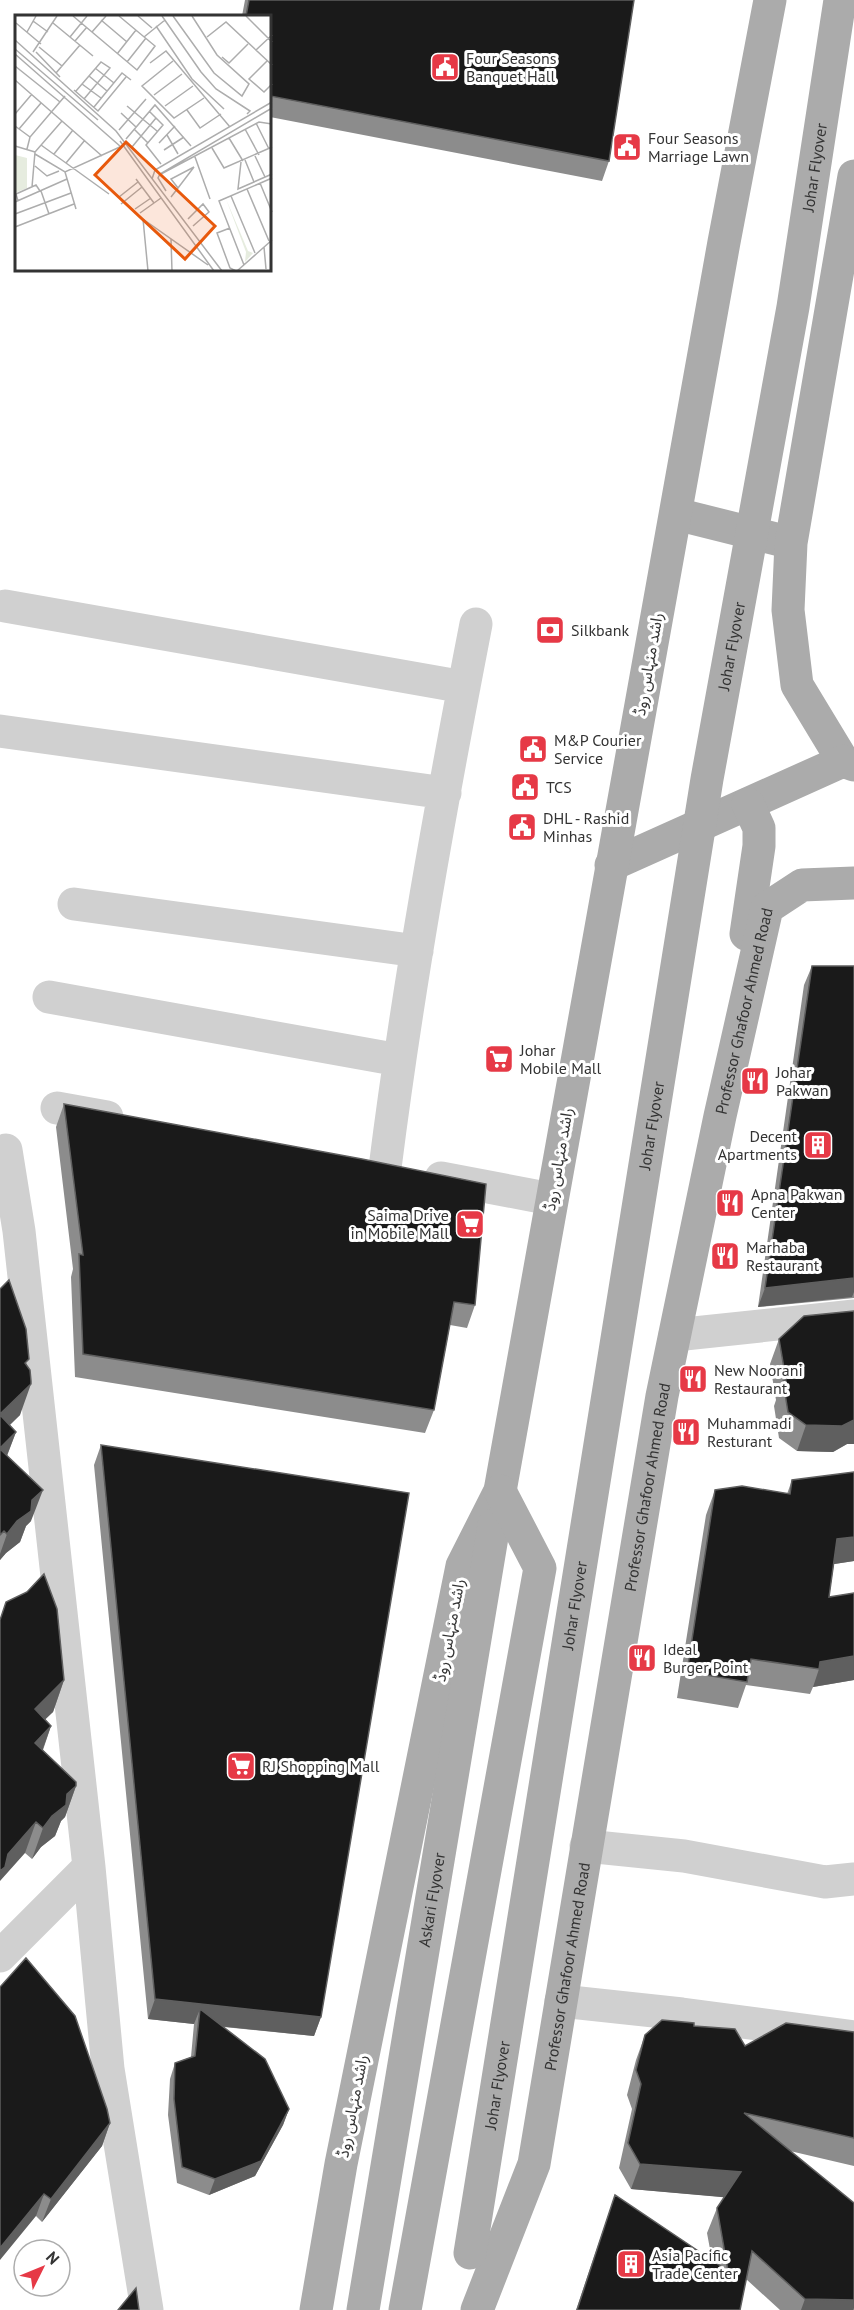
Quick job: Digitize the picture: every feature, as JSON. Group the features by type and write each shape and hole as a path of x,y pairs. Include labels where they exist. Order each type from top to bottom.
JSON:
{"main road":[{"name":"راشد منہاس روڈ","path":"316,2310 341,2164 462,1566 500,1491 611,865 770,0"},
{"name":"Johar Flyover","path":"462,2310 705,791 793,307 840,0"},
{"path":"611,865 748,804 848,763 797,686 788,610 791,543 854,176"},
{"path":"676,514 791,543"},
{"path":"720,1116 759,846 759,828 748,804"},
{"name":"Professor Ghafoor Ahmed Road","path":"477,2310 534,2164 662,1396 720,1116 767,908 802,885 854,883"},
{"path":"405,2310 540,1568 500,1491"},
{"name":"Askari Flyover","path":"363,2310 500,1491"}],"street":[{"path":"4,606 464,687"},
{"path":"476,624 399,1060 373,1166 551,1199"},
{"path":"0,731 445,793"},
{"path":"74,904 417,951"},
{"path":"49,996 399,1060"},
{"path":"57,1108 139,1123"},
{"path":"6,1150 9,1241 89,1867 108,2069 147,2310"},
{"path":"675,1335 854,1316"},
{"path":"586,1846 684,1856 825,1882 854,1879"},
{"path":"0,1956 89,1867"},
{"path":"561,2001 682,2014 854,2037"}],"building":[{"name":"Four Seasons Banquet Hall","path":"249,0 634,0 609,161 272,96 272,15 246,15"},
{"name":"Decent Apartments","path":"812,966 854,966 854,1278 765,1288"},
{"path":"64,1104 486,1184 475,1305 454,1302 434,1410 83,1354 79,1254 83,1255"},
{"path":"9,1280 26,1329 29,1359 25,1363 30,1370 31,1384 0,1414 0,1289"},
{"path":"854,1311 854,1420 842,1426 806,1425 788,1412 783,1381 786,1380 779,1339 804,1316"},
{"path":"0,1415 16,1432 0,1448"},
{"name":"RJ Shopping Mall","path":"101,1445 409,1493 321,2017 155,1999"},
{"path":"0,1449 43,1490 32,1500 31,1511 17,1521 7,1534 4,1531 0,1535"},
{"path":"854,1472 854,1537 837,1539 829,1597 854,1593 854,1656 820,1662 819,1669 751,1659 747,1682 687,1672 715,1490 742,1486 790,1494 792,1480"},
{"path":"44,1574 57,1609 64,1680 35,1709 51,1726 35,1743 76,1782 76,1786 67,1794 66,1805 52,1816 43,1828 36,1822 8,1854 5,1867 0,1871 0,1620 6,1602 27,1592"},
{"path":"26,1958 75,2016 110,2123 51,2199 44,2194 0,2248 0,1987"},
{"path":"200,2009 265,2059 289,2109 261,2161 215,2179 182,2167 174,2099 175,2063 195,2056"},
{"path":"662,2020 694,2023 694,2026 735,2029 745,2046 786,2023 854,2032 854,2138 744,2113 854,2203 854,2300 805,2299 752,2251 740,2310 577,2310 615,2195 728,2271 717,2208 741,2172 640,2164 628,2143 641,2084 636,2070 645,2035"},
{"path":"136,2288 139,2310 118,2310"}],"place":[{"name":"Four Seasons Banquet Hall","path":"445,67"},
{"name":"Four Seasons Marriage Lawn","path":"627,147"},
{"name":"Silkbank","path":"550,630"},
{"name":"M&P Courier Service","path":"533,749"},
{"name":"TCS","path":"525,787"},
{"name":"DHL - Rashid Minhas","path":"522,827"},
{"name":"Johar Mobile Mall","path":"499,1059"},
{"name":"Johar Pakwan","path":"755,1081"},
{"name":"Decent Apartments","path":"818,1145"},
{"name":"Apna Pakwan Center","path":"730,1203"},
{"name":"Saima Drive in Mobile Mall","path":"470,1224"},
{"name":"Marhaba Restaurant","path":"725,1256"},
{"name":"New Noorani Restaurant","path":"693,1379"},
{"name":"Muhammadi Resturant","path":"686,1432"},
{"name":"Ideal Burger Point","path":"642,1658"},
{"name":"RJ Shopping Mall","path":"241,1766"},
{"name":"Asia Pacific Trade Center","path":"631,2264"}]}
